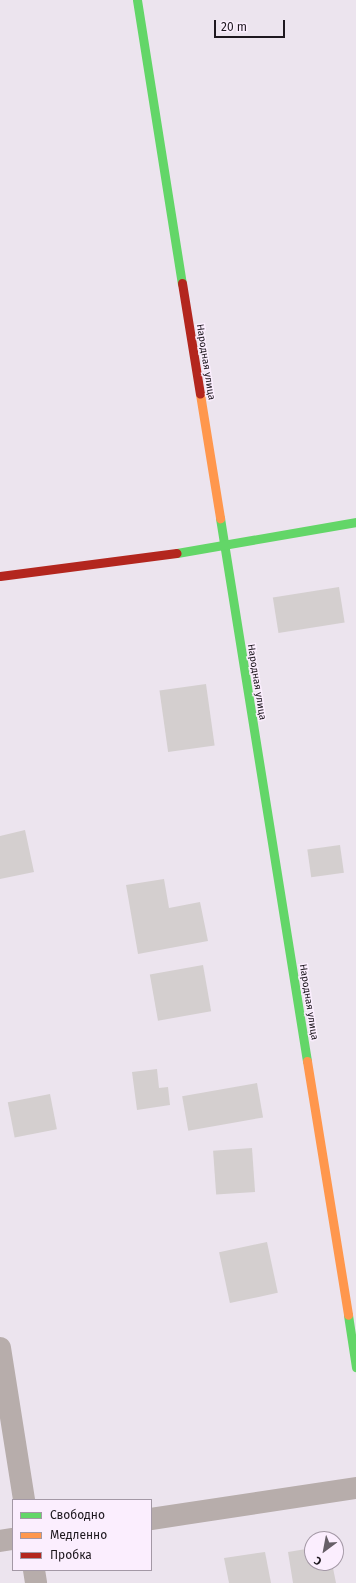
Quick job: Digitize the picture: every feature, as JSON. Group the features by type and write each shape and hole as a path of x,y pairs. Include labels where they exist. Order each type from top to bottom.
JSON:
{"street":[{"name":"Народная улица","path":"137,0 356,1367"},
{"path":"0,576 224,547 356,522"},
{"path":"0,1348 24,1499"},
{"path":"152,1519 356,1488"},
{"path":"0,1541 12,1539"},
{"path":"34,1571 36,1583"}],"building":[{"path":"339,587 345,623 278,633 273,597"},
{"path":"206,684 215,745 168,752 159,691"},
{"path":"25,830 34,872 0,879 0,836"},
{"path":"340,845 344,873 311,877 307,850"},
{"path":"164,879 169,908 200,902 208,941 138,954 126,885"},
{"path":"203,965 211,1011 158,1021 150,974"},
{"path":"157,1069 159,1088 168,1087 170,1105 137,1110 132,1072"},
{"path":"257,1083 263,1117 188,1131 182,1096"},
{"path":"50,1094 57,1129 15,1138 8,1102"},
{"path":"252,1148 255,1192 216,1195 213,1151"},
{"path":"267,1242 278,1293 230,1303 219,1252"},
{"path":"304,1549 304,1571 334,1571 336,1583 293,1583 288,1552"},
{"path":"265,1552 271,1583 229,1583 224,1558"}],"traffic: fast":[{"path":"137,0 182,283"},
{"path":"220,518 307,1061"},
{"path":"177,553 356,522"},
{"path":"348,1315 356,1367"}],"traffic: slow":[{"path":"200,394 220,518"},
{"path":"307,1061 348,1315"}],"traffic: jam":[{"path":"182,283 200,394"},
{"path":"0,576 177,553"}]}
